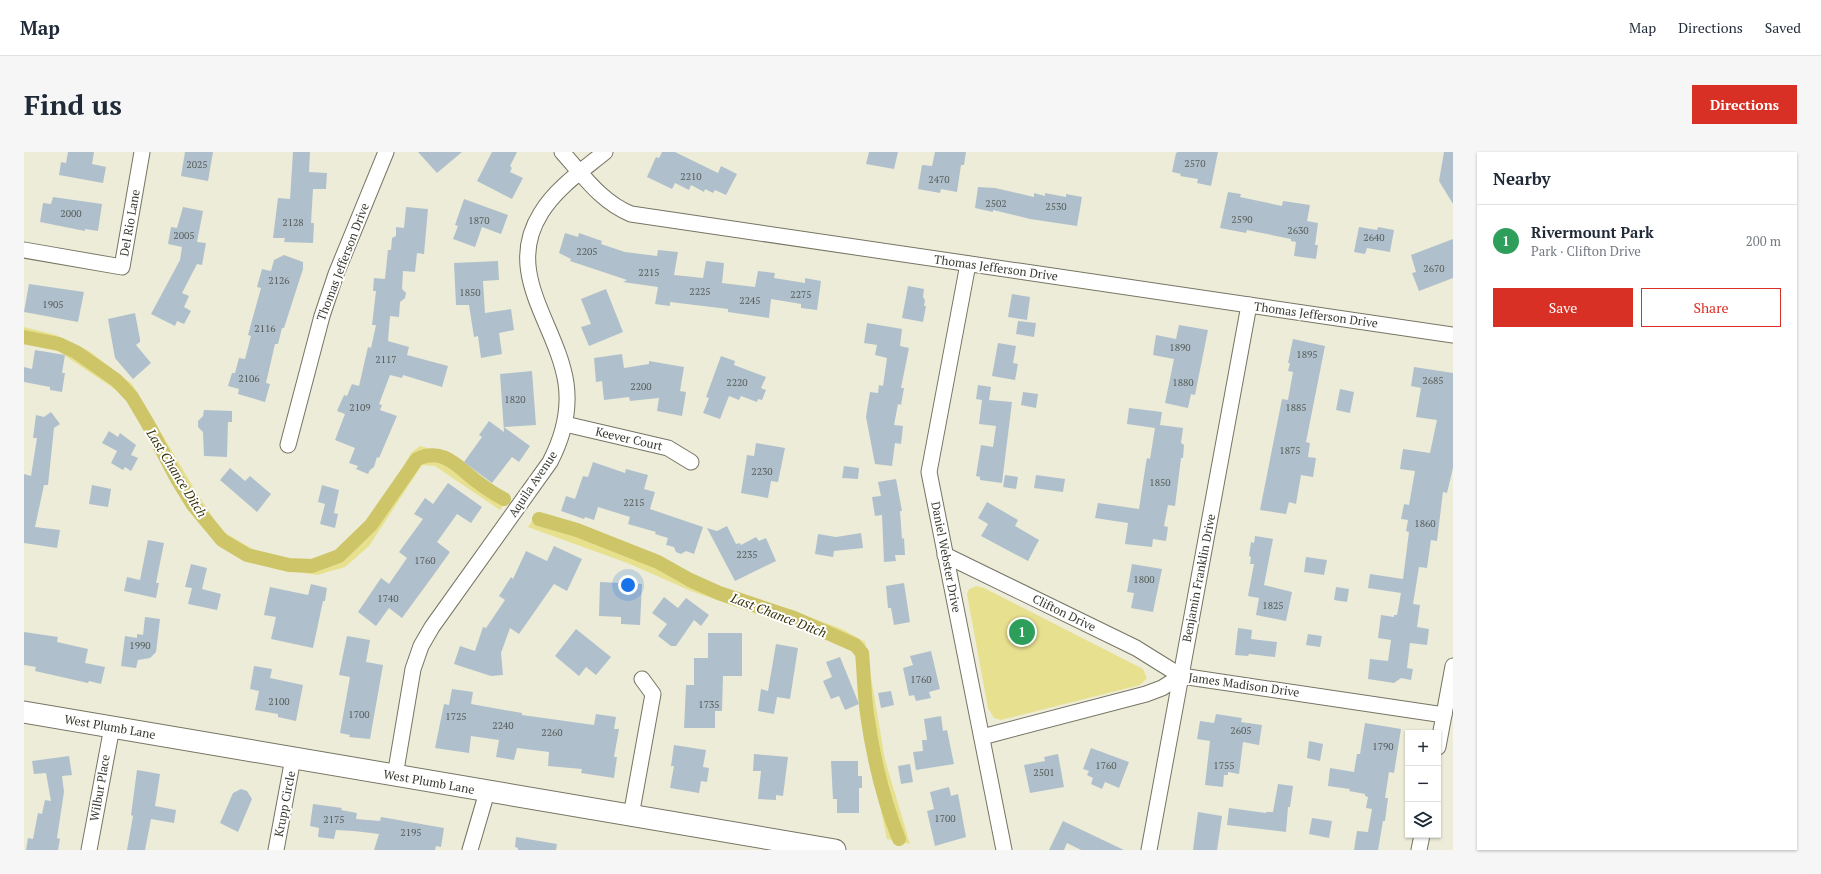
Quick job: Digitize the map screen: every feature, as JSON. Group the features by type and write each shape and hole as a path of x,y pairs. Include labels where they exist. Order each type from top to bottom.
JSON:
{"main road":[{"name":"West Plumb Lane","path":"24,712 835,850"}],"street":[{"name":"Del Rio Lane","path":"24,250 122,267 142,152"},
{"name":"Thomas Jefferson Drive","path":"288,445 322,316 336,274 386,152"},
{"name":"Thomas Jefferson Drive","path":"562,152 606,200 617,208 631,214 1453,335"},
{"name":"Aquila Avenue","path":"395,776 413,669 421,646 432,627 550,462 559,444 565,424 567,404 566,383 561,362 530,285 527,267 528,248 532,230 541,213 551,200 605,152"},
{"name":"Daniel Webster Drive","path":"968,264 929,472 1004,850"},
{"name":"Benjamin Franklin Drive","path":"1148,850 1249,305"},
{"name":"Keever Court","path":"565,424 668,448 691,462"},
{"name":"Clifton Drive","path":"945,555 1136,648 1181,676"},
{"path":"1441,730 1453,666"},
{"name":"James Madison Drive","path":"982,737 1146,694 1162,688 1181,676 1444,714"},
{"path":"631,816 646,726 653,694 642,679"},
{"name":"Wilbur Place","path":"89,850 112,727"},
{"name":"Krupp Circle","path":"276,850 293,758"},
{"path":"470,850 487,792"},
{"path":"1419,850 1421,838"}],"shaded area":[{"path":"24,327 56,335 89,351 132,384 198,495 222,531 256,551 282,560 310,563 339,553 360,533 381,505 411,453 420,446 451,455 509,497 500,510 435,466 422,465 369,546 345,567 317,575 276,569 242,558 211,535 182,500 125,396 58,351 24,344"},
{"path":"537,514 603,536 662,560 704,581 748,598 804,615 842,629 865,642 885,760 910,844 887,839 870,760 860,655 850,647 691,591 630,564 528,527"},
{"path":"977,586 984,588 1143,669 1147,678 1140,685 1001,720 994,718 988,708 967,594 969,589"}],"building":[{"path":"68,152 94,152 92,164 106,167 103,183 59,175 61,162 66,163"},
{"path":"185,152 213,152 208,181 181,176"},
{"path":"293,152 310,152 309,172 327,173 326,189 313,189 311,223 314,223 313,243 284,242 285,238 273,238 278,198 290,199"},
{"path":"418,152 462,152 437,173"},
{"path":"492,152 517,152 510,166 512,168 510,172 523,178 512,199 477,181"},
{"path":"662,152 675,152 718,173 721,166 737,174 726,195 715,190 713,193 705,189 704,192 691,185 689,190 675,183 672,189 647,177 656,157 659,158"},
{"path":"869,152 898,152 894,169 866,164"},
{"path":"935,152 966,152 964,165 961,165 957,192 941,189 940,193 918,189 922,165 932,166"},
{"path":"1218,152 1211,186 1197,183 1198,179 1180,176 1181,174 1172,172 1176,153"},
{"path":"1444,152 1453,152 1453,204 1439,181"},
{"path":"978,187 995,188 1034,197 1034,193 1045,196 1045,193 1066,197 1066,194 1082,197 1077,226 1030,219 993,210 993,212 975,208"},
{"path":"1228,192 1241,194 1240,197 1282,206 1283,201 1310,205 1307,221 1318,223 1315,245 1318,245 1316,259 1294,256 1296,242 1291,241 1291,239 1247,230 1246,233 1220,228"},
{"path":"53,197 102,204 98,231 85,229 85,231 40,222 43,203 51,204"},
{"path":"464,199 508,215 501,234 482,227 475,247 453,239 458,226 455,225"},
{"path":"183,207 203,211 197,242 206,243 202,265 197,264 182,293 189,296 184,307 191,311 184,324 177,321 175,326 151,314 180,260 182,247 168,244 171,227 177,228"},
{"path":"406,207 428,209 424,254 417,253 415,272 403,271 402,289 406,293 405,298 400,302 399,317 390,316 388,341 409,347 407,355 448,366 442,387 403,375 402,378 390,375 379,404 382,405 380,410 397,416 379,458 377,457 374,467 368,474 356,469 358,466 349,463 355,448 335,440 345,414 337,411 344,395 347,396 352,384 359,386 368,347 371,348 376,325 372,325 376,291 373,291 374,278 385,279 388,250 391,250 392,238 396,236 396,227 404,228"},
{"path":"1359,227 1377,230 1378,227 1394,230 1390,252 1367,248 1365,254 1354,252"},
{"path":"565,233 578,237 579,233 602,241 601,244 625,252 657,256 658,250 678,252 674,275 703,278 706,261 724,263 722,283 755,287 758,271 775,273 774,278 805,283 805,278 821,281 817,310 801,308 801,304 771,299 769,318 728,312 728,309 670,302 670,306 655,304 658,287 623,282 627,280 570,261 571,259 559,253"},
{"path":"1453,239 1453,278 1419,291 1412,273 1416,272 1411,255"},
{"path":"284,255 303,262 303,269 284,328 282,328 278,344 275,344 266,383 270,384 265,402 238,394 239,389 228,386 232,373 235,373 239,358 245,359 251,336 248,335 261,288 257,287 262,269 271,271 274,260"},
{"path":"498,261 499,280 483,281 485,313 511,309 514,330 499,333 502,354 481,358 478,336 474,337 469,305 456,305 454,263"},
{"path":"29,284 84,292 78,322 24,312"},
{"path":"908,286 924,289 924,306 926,306 923,322 902,318"},
{"path":"606,289 623,332 589,346 581,327 591,324 581,299"},
{"path":"1012,294 1030,297 1027,320 1008,317"},
{"path":"135,313 140,339 140,342 136,345 151,363 133,379 115,358 108,319"},
{"path":"1018,321 1036,323 1034,337 1016,334"},
{"path":"867,323 902,329 900,346 909,348 901,388 904,388 901,405 898,404 894,425 903,426 901,444 895,443 892,466 875,464 866,417 870,392 878,393 879,385 883,386 887,358 875,355 877,345 864,343"},
{"path":"1179,325 1208,330 1195,395 1191,394 1188,408 1165,403 1174,359 1153,355 1156,335 1176,339"},
{"path":"1293,339 1325,346 1306,442 1310,443 1308,457 1316,458 1313,477 1301,475 1296,504 1289,502 1286,514 1260,510 1282,399 1288,400 1293,372 1288,371 1290,363 1288,363"},
{"path":"998,343 1016,346 1013,363 1018,364 1015,380 992,376"},
{"path":"35,350 65,355 62,373 65,373 62,392 50,390 50,387 24,382 24,367 32,369"},
{"path":"622,354 624,368 649,364 649,361 684,367 680,391 686,392 682,416 657,411 659,398 630,401 629,397 604,400 602,381 596,382 594,358"},
{"path":"721,356 735,361 734,365 766,377 761,388 766,390 762,400 758,399 757,402 741,396 739,400 729,396 720,419 703,413 709,398 706,397"},
{"path":"1414,367 1453,373 1453,468 1447,493 1443,492 1437,541 1431,540 1427,568 1419,567 1413,604 1420,605 1417,627 1429,629 1427,645 1410,643 1407,668 1413,669 1411,680 1401,678 1394,683 1368,679 1370,659 1388,661 1391,640 1378,638 1381,615 1394,617 1394,615 1397,615 1401,593 1368,588 1370,574 1403,579 1409,532 1406,531 1408,520 1401,519 1404,504 1409,505 1415,471 1400,469 1403,449 1430,453 1437,420 1416,417 1421,388 1411,386"},
{"path":"532,371 536,425 504,427 530,446 519,462 512,457 492,483 464,462 482,437 479,435 489,421 504,432 500,374"},
{"path":"978,385 991,387 989,400 1012,402 1002,483 980,480 980,477 976,476 981,445 993,447 996,426 979,424 982,400 976,399"},
{"path":"1340,389 1354,392 1350,413 1336,410"},
{"path":"1023,392 1038,394 1036,408 1021,405"},
{"path":"1129,408 1162,412 1160,425 1183,428 1181,443 1184,445 1183,458 1181,458 1175,506 1168,505 1164,526 1168,527 1166,541 1153,539 1152,547 1125,544 1128,523 1095,518 1098,503 1139,509 1146,463 1147,458 1150,459 1155,428 1127,424"},
{"path":"204,410 232,411 232,422 228,422 227,457 204,456 203,432 198,427 198,421 203,416"},
{"path":"51,412 60,424 54,428 48,485 44,485 35,527 60,530 57,548 24,543 24,474 31,476 37,438 33,438 36,415 44,417"},
{"path":"109,431 118,437 120,433 136,445 131,455 138,458 131,471 125,467 123,470 111,463 117,451 102,443"},
{"path":"756,443 785,448 778,482 771,481 768,498 741,493 747,455 754,456"},
{"path":"593,462 625,473 626,469 648,475 644,489 655,492 650,509 703,527 694,554 686,551 681,554 676,552 674,547 666,545 668,538 655,534 656,532 628,524 630,517 598,507 594,520 585,517 584,519 561,511 566,496 575,499 583,476 588,477"},
{"path":"844,466 859,468 858,479 842,478"},
{"path":"230,468 245,481 250,476 271,494 257,512 220,480"},
{"path":"1005,475 1018,477 1016,489 1003,487"},
{"path":"1036,475 1065,479 1063,492 1034,488"},
{"path":"896,479 902,511 900,511 905,555 895,555 896,561 884,562 882,515 875,516 872,497 881,496 878,482"},
{"path":"448,483 482,507 471,523 457,514 437,542 450,552 402,618 389,608 376,626 358,612 381,578 389,584 407,558 399,552 423,519 414,514 425,498 433,504"},
{"path":"92,485 111,489 108,507 89,504"},
{"path":"322,485 339,490 334,513 338,514 335,528 320,524 325,504 318,502"},
{"path":"987,502 1018,520 1015,526 1039,540 1028,561 981,536 988,524 978,518"},
{"path":"727,526 736,544 740,543 741,545 756,537 759,541 766,538 776,561 735,581 707,528 717,531"},
{"path":"861,533 863,548 834,551 833,557 815,554 818,534 836,537"},
{"path":"1255,536 1273,539 1264,585 1292,592 1286,621 1256,615 1259,598 1248,596 1254,564 1250,564 1251,557 1249,556 1251,542 1254,543"},
{"path":"148,540 164,543 156,583 159,583 156,598 124,591 127,577 140,580"},
{"path":"554,546 582,559 567,591 554,584 519,634 510,628 501,653 503,675 491,676 454,664 460,646 475,651 483,627 486,628 505,600 499,596 511,577 513,579 526,551 547,561"},
{"path":"1306,557 1327,560 1324,575 1304,572"},
{"path":"191,564 207,568 202,589 221,594 217,610 188,604 192,588 185,587"},
{"path":"1132,564 1162,569 1153,612 1131,608 1134,593 1127,592"},
{"path":"600,582 642,584 640,625 621,624 621,617 599,616"},
{"path":"904,583 910,622 894,625 891,608 888,608 886,586"},
{"path":"311,584 327,588 313,648 271,639 276,617 264,615 270,587 308,595"},
{"path":"1336,587 1349,589 1347,602 1334,600"},
{"path":"664,597 678,608 686,598 709,615 701,626 694,620 676,646 671,646 658,636 667,624 652,613"},
{"path":"145,617 160,619 156,652 150,658 138,660 136,668 121,666 125,636 137,638 137,634 143,635"},
{"path":"1238,628 1252,630 1251,639 1277,642 1275,657 1249,654 1248,656 1235,655"},
{"path":"576,629 611,657 596,675 586,667 579,676 555,656"},
{"path":"24,632 58,637 57,642 88,649 85,663 105,667 101,684 89,681 88,683 35,671 36,667 24,665"},
{"path":"708,633 742,633 742,676 723,676 722,711 715,711 715,728 684,728 686,685 694,685 694,658 708,658"},
{"path":"1308,634 1322,636 1320,647 1306,645"},
{"path":"347,636 370,640 366,662 383,665 370,739 349,737 350,735 340,733 350,677 339,675"},
{"path":"776,644 798,648 790,699 777,697 774,714 758,711 761,689 768,691"},
{"path":"931,651 940,689 929,692 931,698 916,701 914,695 909,696 903,668 913,665 910,656"},
{"path":"840,657 859,704 845,710 839,696 831,699 823,681 832,677 826,662"},
{"path":"254,666 272,669 270,678 303,685 296,721 278,717 278,714 255,710 259,691 250,689"},
{"path":"452,689 473,692 471,704 522,713 522,715 594,725 596,714 616,717 614,729 619,729 614,757 617,757 614,778 581,773 582,769 548,766 549,752 517,748 514,760 496,757 499,740 471,736 469,753 435,748 444,704 449,705"},
{"path":"891,691 894,705 881,708 878,693"},
{"path":"1216,714 1242,718 1241,722 1262,725 1259,745 1243,742 1239,774 1228,772 1228,775 1224,775 1223,787 1205,785 1210,741 1197,739 1200,721 1214,723"},
{"path":"941,716 943,731 947,730 954,764 916,770 913,752 923,751 922,740 927,740 924,719"},
{"path":"1365,723 1401,729 1394,773 1389,772 1385,798 1388,798 1385,821 1383,821 1378,850 1354,850 1357,831 1368,832 1372,809 1366,808 1368,797 1365,796 1365,794 1349,791 1350,789 1328,786 1330,768 1354,772 1357,754 1360,754"},
{"path":"1309,741 1323,744 1320,761 1307,758"},
{"path":"674,745 706,750 703,767 709,768 707,782 701,781 699,793 670,788 674,766 671,766"},
{"path":"1091,748 1129,762 1119,788 1105,782 1102,789 1091,784 1093,778 1087,775 1089,771 1083,769"},
{"path":"754,754 788,757 783,796 776,795 776,800 758,799 761,771 753,771"},
{"path":"1058,754 1064,787 1030,793 1024,765 1045,761 1044,757"},
{"path":"69,756 72,775 62,776 64,792 57,838 60,839 58,850 26,850 28,838 33,839 38,813 42,814 45,800 51,801 46,773 34,774 32,761"},
{"path":"831,761 858,761 858,776 862,776 862,788 859,788 859,813 837,813 837,799 833,799"},
{"path":"910,764 913,782 901,784 898,766"},
{"path":"137,770 160,774 155,806 176,810 174,823 151,819 145,850 127,850 133,816 131,815"},
{"path":"1278,784 1293,786 1290,807 1288,807 1286,832 1227,825 1229,808 1266,813 1273,812"},
{"path":"949,787 951,796 958,794 966,837 935,846 927,811 934,809 930,792"},
{"path":"241,789 247,791 252,799 238,832 220,823 233,793"},
{"path":"313,804 342,808 341,810 357,813 356,819 380,821 381,817 444,828 441,847 436,846 435,850 374,850 379,834 354,831 336,830 334,839 318,837 319,828 310,826"},
{"path":"1198,812 1222,816 1217,850 1193,850"},
{"path":"1312,818 1332,821 1329,838 1309,834"},
{"path":"1063,821 1124,850 1081,850 1067,843 1064,850 1049,850"},
{"path":"516,837 557,844 556,850 518,850 518,848 515,847"}],"waterway":[{"name":"Last Chance Ditch","path":"24,337 59,344 76,352 116,380 132,397 193,505 222,540 247,555 289,565 312,566 339,556 371,525 417,459 426,456 434,455 449,460 485,488 504,499"},
{"name":"Last Chance Ditch","path":"539,519 577,530 658,562 690,580 719,593 794,618 855,645 862,653 869,730 883,793 899,839"}],"place":[{"name":"Rivermount Park","path":"1022,632"}]}
